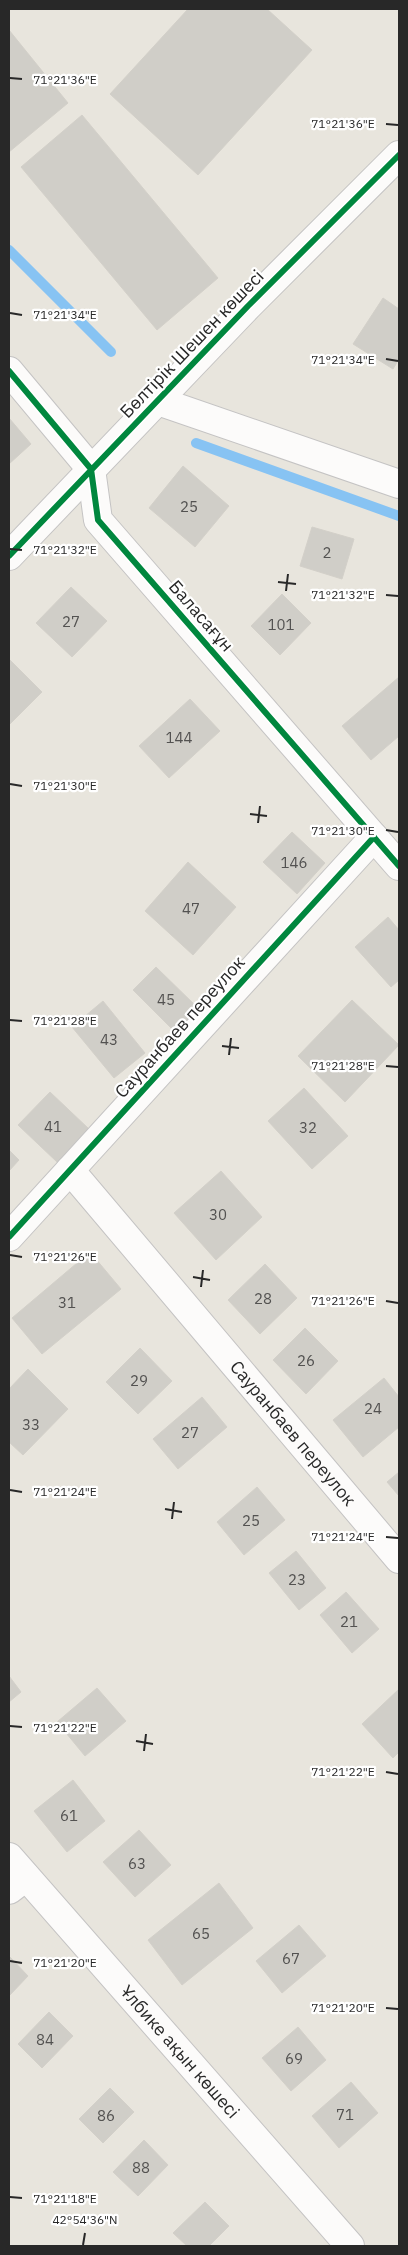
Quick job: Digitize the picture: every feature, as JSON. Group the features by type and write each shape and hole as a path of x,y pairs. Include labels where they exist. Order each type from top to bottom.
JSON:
{"street":[{"name":"Бөлтірік Шешен көшесі","path":"9,556 248,306 399,155"},
{"path":"9,371 91,469"},
{"path":"158,401 399,484"},
{"name":"Баласағұн","path":"91,469 98,520 399,866"},
{"name":"Сауранбаев переулок","path":"9,1237 374,837"},
{"name":"Сауранбаев переулок","path":"70,1170 399,1559"},
{"name":"Ұлбике ақын көшесі","path":"14,1875 350,2246"}],"building":[{"path":"188,9 267,9 312,50 198,175 110,94"},
{"path":"9,30 68,103 9,152"},
{"path":"82,115 218,278 157,330 21,167"},
{"path":"383,298 399,309 399,359 393,369 353,344"},
{"path":"9,418 31,444 9,464"},
{"path":"183,466 229,506 195,547 149,508"},
{"path":"312,527 354,539 342,579 300,566"},
{"path":"71,587 107,621 72,657 36,623"},
{"path":"282,594 311,623 280,655 251,626"},
{"path":"9,659 42,692 9,725"},
{"path":"399,677 399,736 371,760 342,726"},
{"path":"190,699 220,731 169,778 139,746"},
{"path":"292,832 325,863 297,894 263,862"},
{"path":"188,862 236,907 193,955 145,911"},
{"path":"388,917 399,930 399,980 391,987 355,947"},
{"path":"156,967 199,1009 176,1033 133,990"},
{"path":"352,1000 399,1045 345,1102 298,1056"},
{"path":"103,1001 145,1053 114,1078 72,1027"},
{"path":"304,1088 348,1136 312,1169 268,1121"},
{"path":"50,1092 89,1129 57,1162 18,1125"},
{"path":"9,1150 19,1160 9,1171"},
{"path":"221,1171 262,1217 216,1260 174,1213"},
{"path":"90,1252 121,1289 42,1354 12,1318"},
{"path":"265,1264 297,1298 260,1334 228,1300"},
{"path":"305,1328 338,1361 306,1394 273,1360"},
{"path":"140,1348 172,1381 138,1414 106,1382"},
{"path":"28,1369 68,1409 23,1455 9,1442 9,1389"},
{"path":"384,1378 399,1397 399,1427 363,1457 333,1420"},
{"path":"202,1397 227,1427 178,1469 153,1439"},
{"path":"399,1472 399,1496 387,1482"},
{"path":"257,1487 285,1520 244,1555 217,1522"},
{"path":"296,1551 326,1588 299,1610 269,1573"},
{"path":"346,1592 379,1629 352,1653 320,1615"},
{"path":"9,1676 21,1692 9,1702"},
{"path":"97,1688 126,1721 85,1756 57,1722"},
{"path":"399,1689 399,1752 393,1758 362,1724"},
{"path":"73,1780 105,1821 67,1852 34,1811"},
{"path":"139,1830 171,1865 135,1897 103,1862"},
{"path":"219,1883 253,1928 182,1985 148,1940"},
{"path":"299,1925 326,1956 282,1993 256,1961"},
{"path":"9,1956 28,1976 9,1996"},
{"path":"49,2012 73,2036 42,2068 18,2044"},
{"path":"298,2027 326,2060 291,2091 262,2058"},
{"path":"351,2082 378,2113 339,2148 312,2116"},
{"path":"110,2088 134,2112 103,2143 79,2119"},
{"path":"144,2140 168,2165 138,2196 113,2172"},
{"path":"205,2202 229,2226 209,2246 187,2246 173,2233"}],"waterway":[{"path":"9,250 111,352"},
{"path":"196,443 399,516"}],"cycle path":[{"path":"9,556 248,306 399,155"},
{"path":"9,371 91,469 98,520 399,866"},
{"path":"9,1237 374,837"}]}
